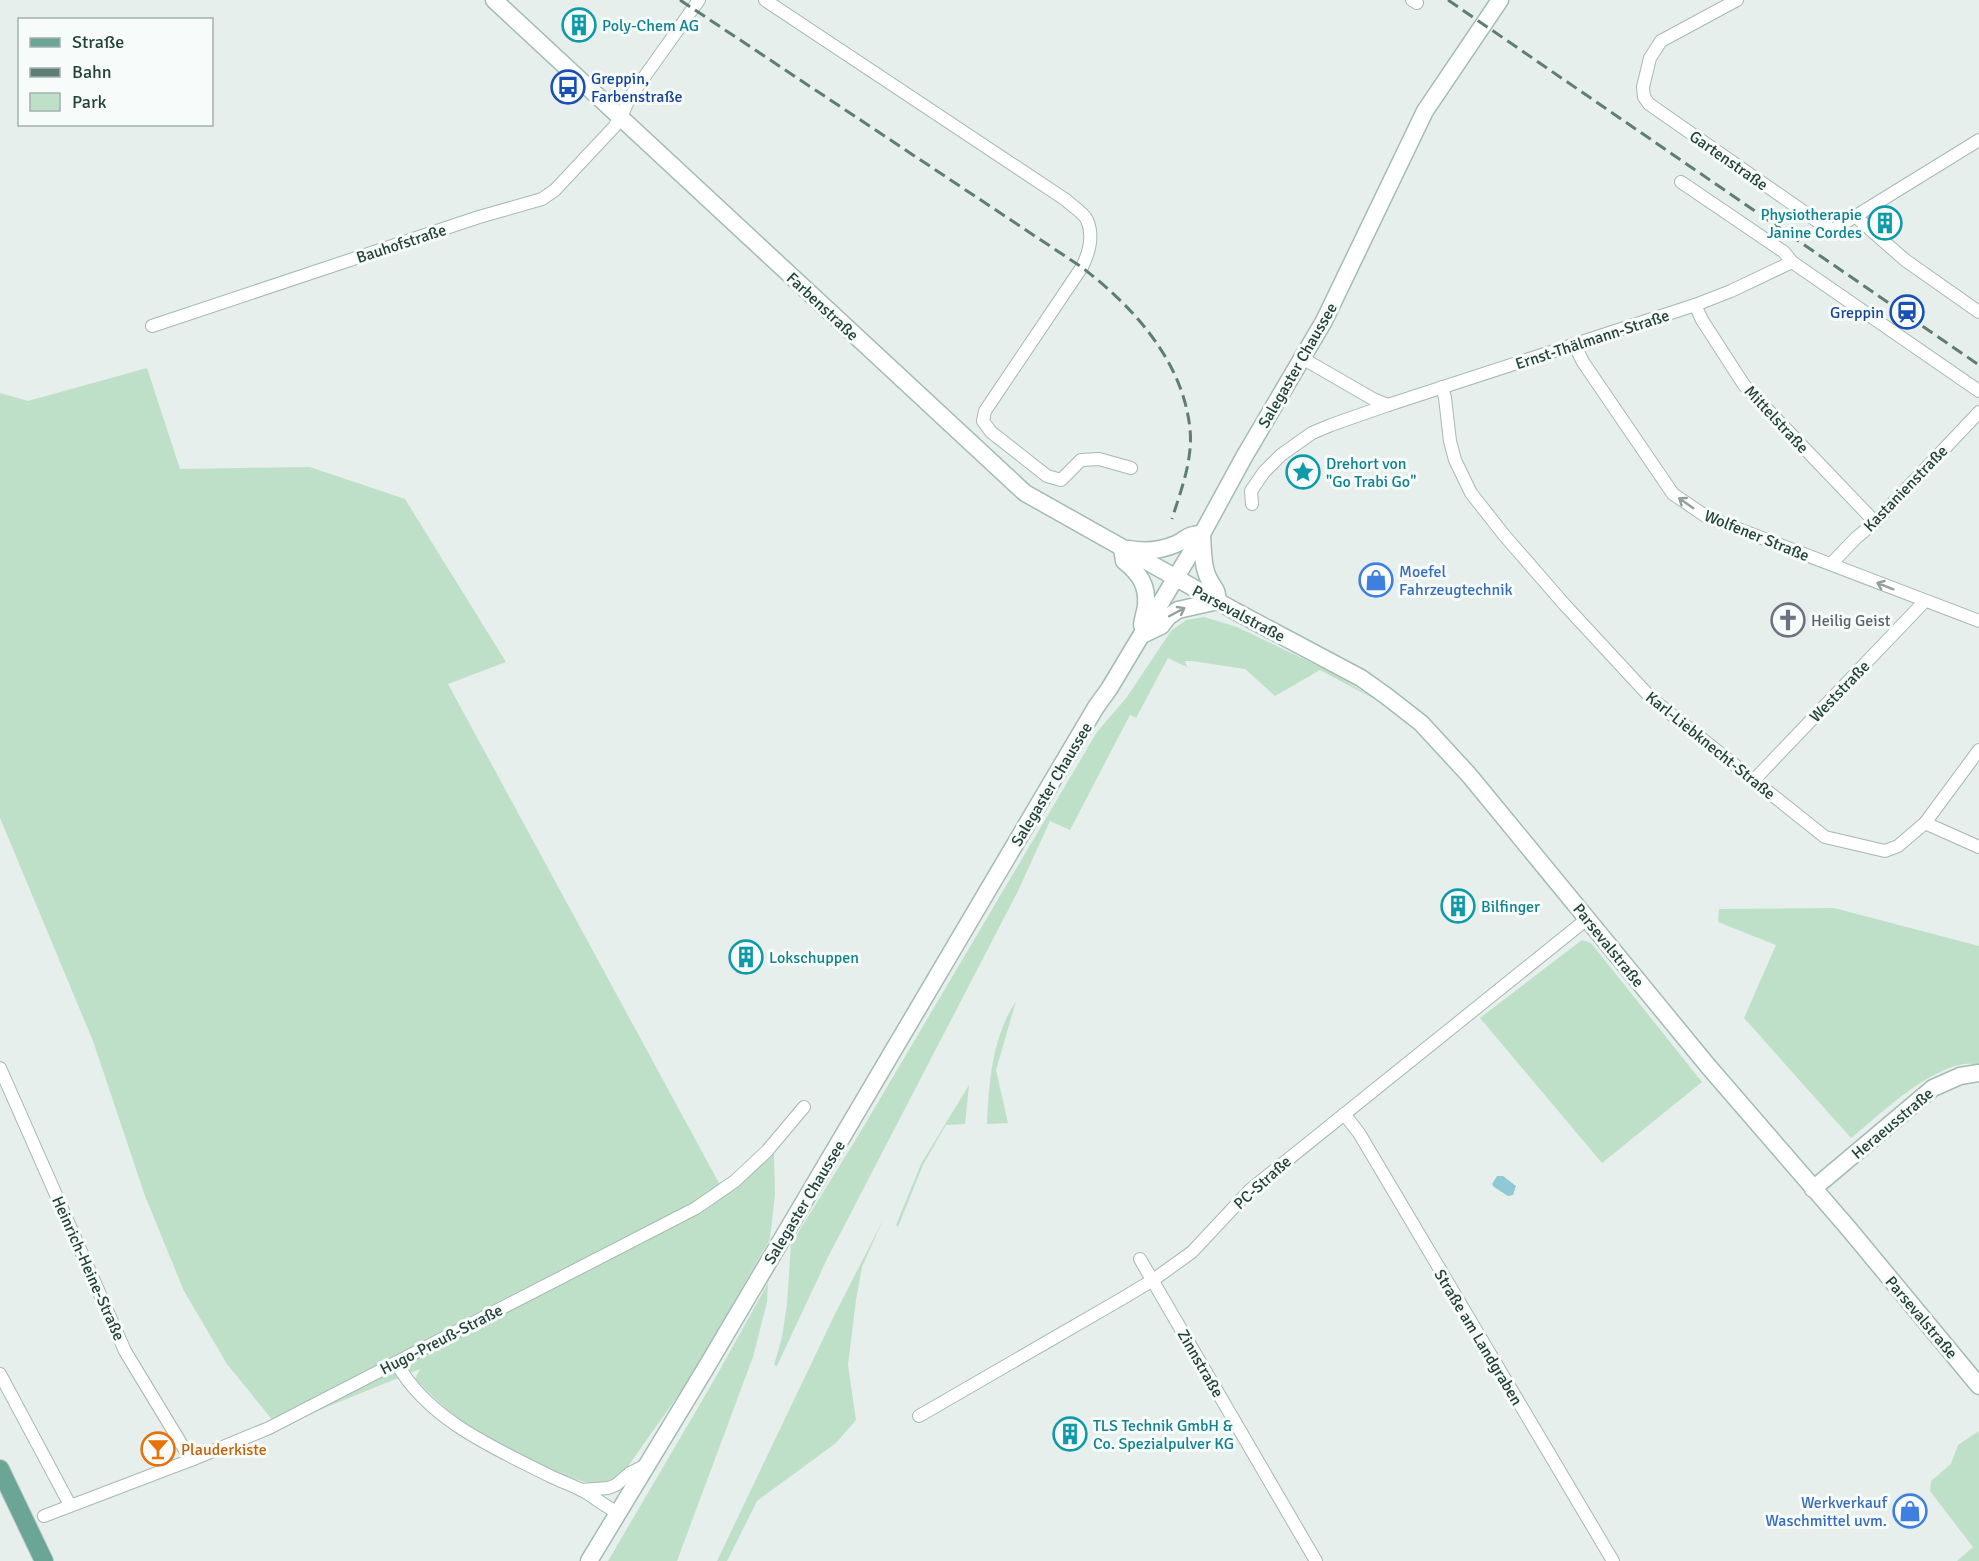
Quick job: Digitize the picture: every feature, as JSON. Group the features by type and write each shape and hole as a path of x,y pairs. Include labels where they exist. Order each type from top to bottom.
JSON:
{"main road":[{"path":"0,1469 44,1561"}],"street":[{"name":"Farbenstraße","path":"494,0 1025,493 1176,578"},
{"name":"Bauhofstraße","path":"152,326 479,217 542,199 569,176 621,117 630,97 699,0"},
{"path":"765,0 1066,200 1087,219 1090,236 1089,253 1082,267 985,411 983,421 991,432 1047,476 1061,480 1082,460 1099,459 1131,468"},
{"name":"Salegaster Chaussee","path":"589,1561 1090,717 1142,636 1202,534 1332,304 1425,111 1500,0"},
{"name":"Gartenstraße","path":"1737,0 1661,41 1650,58 1643,87 1644,97 1649,104 1817,221 1833,230 1856,217"},
{"path":"1979,140 1856,217 1905,260 1979,312"},
{"path":"1681,182 1784,252 1792,262 1979,391"},
{"name":"Ernst-Thälmann-Straße","path":"1252,504 1251,491 1264,472 1281,455 1322,429 1442,387 1695,305 1792,262"},
{"name":"Mittelstraße","path":"1695,305 1702,320 1744,385 1875,522"},
{"name":"Wolfener Straße","path":"1574,344 1583,362 1673,494 1707,517 1924,602 1979,621"},
{"path":"1302,358 1373,399 1388,405"},
{"name":"Karl-Liebknecht-Straße","path":"1442,387 1448,433 1455,460 1462,477 1479,505 1564,604 1652,699 1825,837 1885,851 1898,846 1925,823 1979,750"},
{"name":"Kastanienstraße","path":"1831,564 1875,522 1979,412"},
{"path":"1202,534 1207,572 1216,588 1218,602 1178,610 1161,626 1142,636 1146,591 1142,578 1124,561 1122,548 1152,551 1179,543 1188,535 1202,534"},
{"name":"Parsevalstraße","path":"1176,578 1354,674 1409,713 1453,756 1708,1066 1849,1229 1979,1386"},
{"name":"Weststraße","path":"1754,780 1924,602"},
{"path":"1925,823 1979,847"},
{"name":"PC-Straße","path":"919,1416 1153,1280 1192,1252 1250,1190 1587,919"},
{"name":"Heinrich-Heine-Straße","path":"0,1068 126,1351 190,1460"},
{"name":"Heraeusstraße","path":"1813,1189 1933,1089 1960,1076 1979,1073"},
{"name":"Hugo-Preuß-Straße","path":"44,1516 269,1428 696,1208 735,1181 767,1151 804,1107"},
{"name":"Straße am Landgraben","path":"1344,1114 1359,1133 1613,1561"},
{"name":"Zinnstraße","path":"1140,1259 1316,1561"},
{"path":"397,1364 406,1380 419,1394 458,1426 493,1448 580,1490 618,1513"},
{"path":"0,1374 70,1506"},
{"path":"580,1490 601,1489 616,1485 630,1473 646,1465"}],"green space":[{"path":"147,368 180,469 310,467 405,499 506,662 448,684 719,1183 727,1189 774,1153 775,1194 770,1239 687,1383 626,1469 609,1480 597,1483 569,1477 531,1460 478,1431 446,1409 415,1379 420,1369 278,1427 227,1364 184,1291 145,1196 93,1041 0,818 0,393 28,401"},
{"path":"1204,617 1237,627 1333,673 1376,700 1320,670 1275,696 1245,669 1185,661 1187,667 1168,658 1136,718 1130,715 1070,830 1050,821 1017,893 828,1257 777,1366 774,1365 782,1337 787,1304 791,1244 858,1136 1097,732 1127,697 1171,631 1186,620"},
{"path":"1834,908 1979,946 1979,1064 1962,1064 1931,1076 1851,1138 1744,1018 1776,945 1718,922 1719,909"},
{"path":"1582,940 1591,943 1702,1082 1602,1163 1480,1018"},
{"path":"1016,1001 996,1070 1008,1123 987,1124 993,1060 1002,1030"},
{"path":"969,1085 965,1124 946,1125 923,1165 898,1227 896,1225 921,1164"},
{"path":"883,1220 862,1267 856,1300 848,1365 856,1420 836,1443 757,1501 727,1561 717,1561 834,1316"},
{"path":"768,1283 767,1302 753,1357 677,1561 608,1561 713,1382"},
{"path":"1979,1431 1979,1561 1957,1561 1973,1547 1930,1491 1931,1481 1951,1464 1958,1445"}],"water":[{"path":"1497,1176 1503,1176 1516,1186 1513,1195 1508,1196 1494,1187 1492,1184"}],"railway":[{"path":"680,0 1080,266 1119,299 1152,337 1166,358 1185,404 1190,429 1190,452 1172,519"},
{"path":"1448,0 1979,365"}],"place":[{"name":"Poly-Chem AG","path":"579,25"},
{"name":"Greppin, Farbenstraße","path":"568,87"},
{"name":"Physiotherapie Janine Cordes","path":"1885,223"},
{"name":"Greppin","path":"1907,312"},
{"name":"Drehort von \"Go Trabi Go\"","path":"1303,472"},
{"name":"Moefel Fahrzeugtechnik","path":"1376,580"},
{"name":"Heilig Geist","path":"1788,620"},
{"name":"Bilfinger","path":"1458,906"},
{"name":"Lokschuppen","path":"746,957"},
{"name":"TLS Technik GmbH & Co. Spezialpulver KG","path":"1070,1434"},
{"name":"Plauderkiste","path":"158,1449"},
{"name":"Werkverkauf Waschmittel uvm.","path":"1910,1511"}]}
